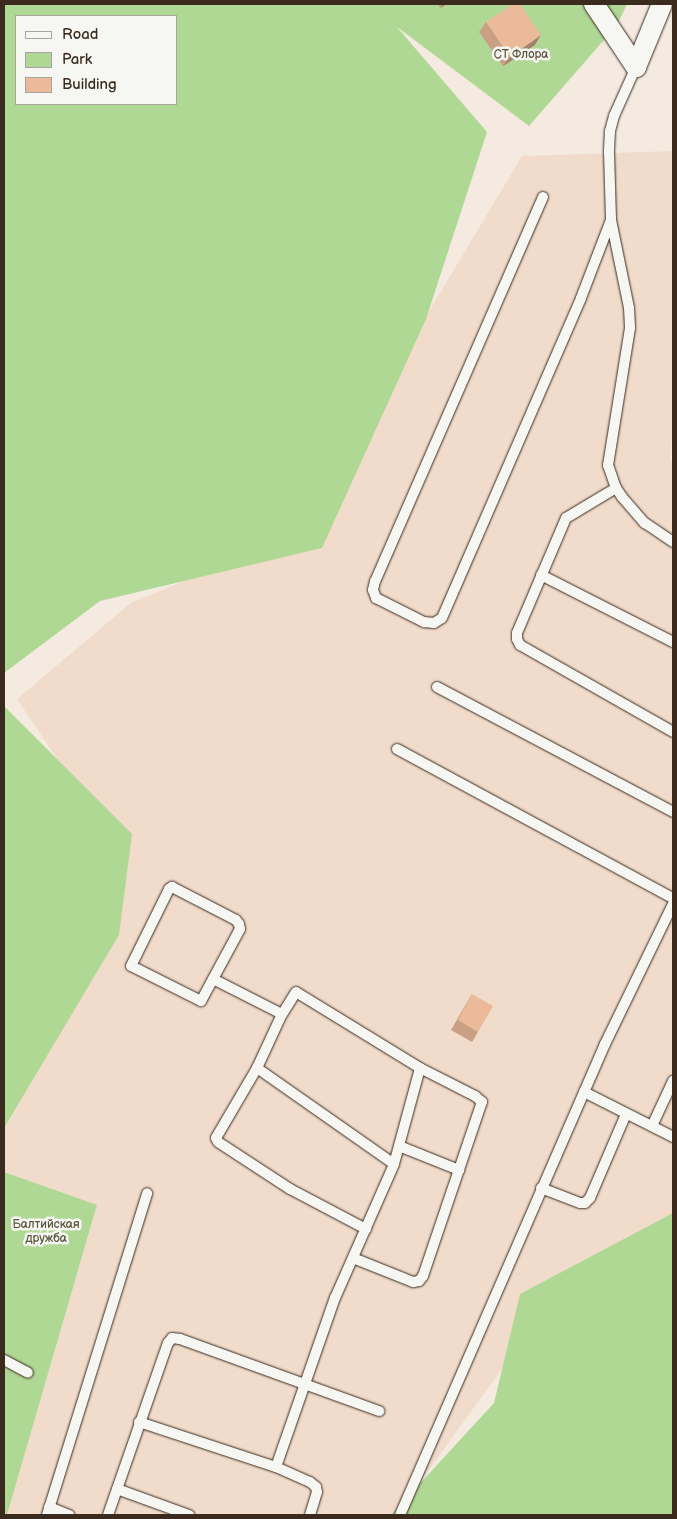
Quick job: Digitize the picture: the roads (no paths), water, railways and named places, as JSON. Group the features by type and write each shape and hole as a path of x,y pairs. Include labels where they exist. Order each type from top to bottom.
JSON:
{"street":[{"path":"594,4 636,67"},
{"path":"636,67 662,4"}],"lane":[{"path":"636,67 610,131 611,220 629,308 630,328 608,457 616,488 645,523 673,542"},
{"path":"543,197 375,580 373,590 376,598 424,622 434,623 442,618 581,298 611,220"},
{"path":"616,488 566,518 517,633 520,645 673,732"},
{"path":"541,575 673,642"},
{"path":"437,687 673,812"},
{"path":"397,749 673,898"},
{"path":"172,887 236,920 240,924 240,929 213,979 202,999 198,1000 131,966 169,889 172,887"},
{"path":"400,1515 584,1092 673,904"},
{"path":"213,979 282,1014"},
{"path":"353,1258 413,1282 419,1281 423,1276 481,1111 482,1102 475,1096 420,1068 301,993 294,993 282,1014 258,1068 218,1131 218,1142 290,1189 366,1229"},
{"path":"258,1068 394,1164"},
{"path":"276,1467 335,1298 394,1164 420,1068"},
{"path":"652,1126 673,1080"},
{"path":"584,1092 673,1137"},
{"path":"542,1188 580,1203 586,1203 590,1198 626,1114"},
{"path":"399,1146 459,1170"},
{"path":"69,1515 48,1511 147,1193"},
{"path":"108,1515 139,1422 168,1343 172,1338 180,1339 378,1411"},
{"path":"4,1360 28,1373"},
{"path":"139,1422 276,1467 316,1487 317,1492 310,1515"},
{"path":"117,1489 189,1515"}],"park label":[{"name":"СТ Флора","path":"521,55"},
{"name":"Балтийская дружба","path":"46,1232"}]}
